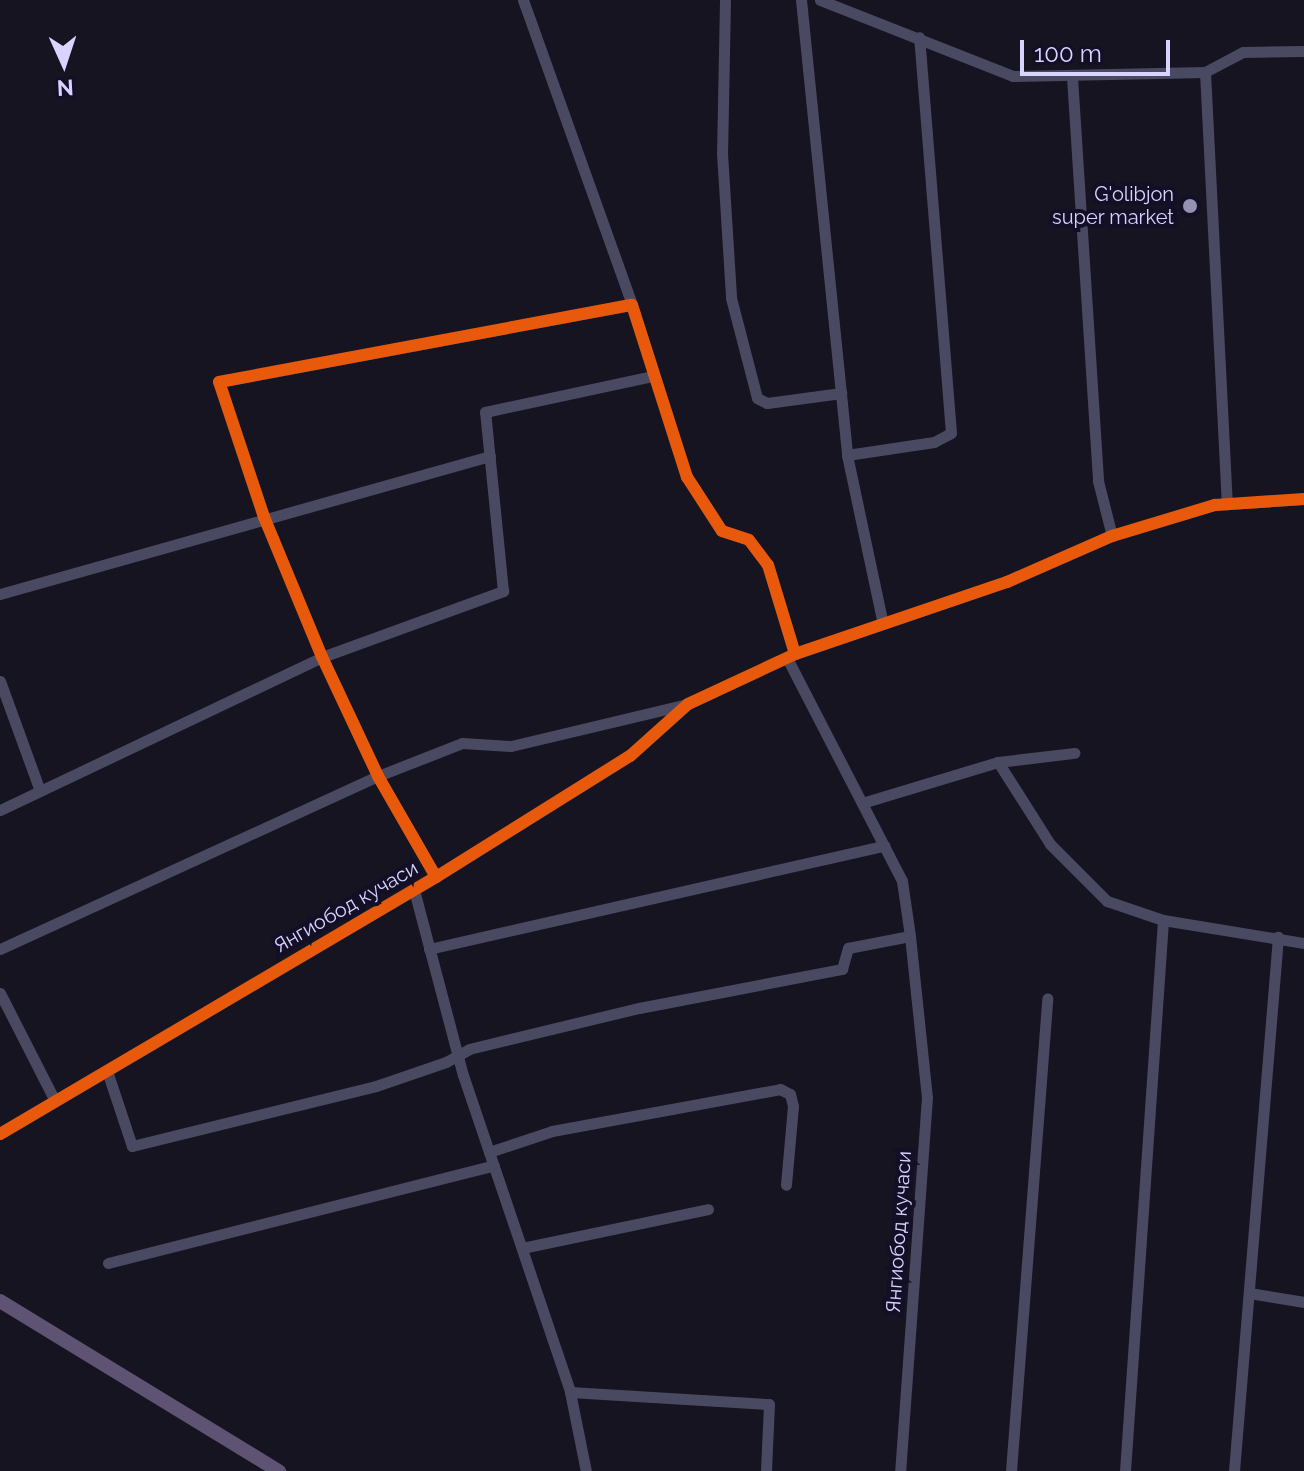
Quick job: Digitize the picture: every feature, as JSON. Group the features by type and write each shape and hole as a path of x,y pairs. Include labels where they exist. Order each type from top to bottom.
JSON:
{"main road":[{"path":"0,1301 279,1471"}],"street":[{"name":"Янгиобод кучаси","path":"523,0 632,305 687,477 722,531 749,540 768,565 791,656 902,881 927,1097 900,1471"},
{"path":"725,0 722,153 731,298 757,398 767,403 841,393"},
{"path":"801,0 847,455 883,624"},
{"path":"820,0 1013,76 1205,72 1243,52 1304,51"},
{"path":"847,455 934,442 951,433 919,37"},
{"path":"1205,72 1227,504"},
{"path":"1072,77 1098,481 1112,536"},
{"path":"436,877 378,776 322,657 264,517 219,382 632,305"},
{"path":"0,810 322,657 503,591 485,412 653,376"},
{"path":"0,594 264,517 490,456"},
{"name":"Янгиобод кучаси","path":"0,949 378,776 462,743 511,746 688,704 791,656 1007,582 1112,536 1227,504 1304,499"},
{"path":"0,681 40,791"},
{"name":"Янгиобод кучаси","path":"0,1134 436,877 630,756 688,704"},
{"path":"862,803 998,762 1074,753"},
{"path":"998,762 1050,844 1107,901 1163,920 1304,943"},
{"path":"429,949 884,846"},
{"path":"414,890 458,1056 570,1392 586,1471"},
{"path":"1125,1471 1163,920"},
{"path":"107,1071 132,1146 376,1086 458,1056 469,1049 639,1008 842,969 848,948 910,936"},
{"path":"1234,1471 1278,937"},
{"path":"0,993 55,1101"},
{"path":"1011,1471 1047,998"},
{"path":"489,1152 552,1131 780,1089 790,1094 793,1106 786,1185"},
{"path":"108,1263 494,1165"},
{"path":"522,1248 708,1209"},
{"path":"1249,1293 1304,1302"},
{"path":"570,1392 769,1404 766,1471"}],"cycle path":[{"path":"436,877 378,776 322,657 264,517 219,382 632,305 687,477 722,531 749,540 768,565 795,654"},
{"path":"0,1134 436,877 630,756 688,704 795,654 1007,582 1112,536 1215,505 1304,499"}],"place":[{"name":"G'olibjon super market","path":"1190,206"}]}
